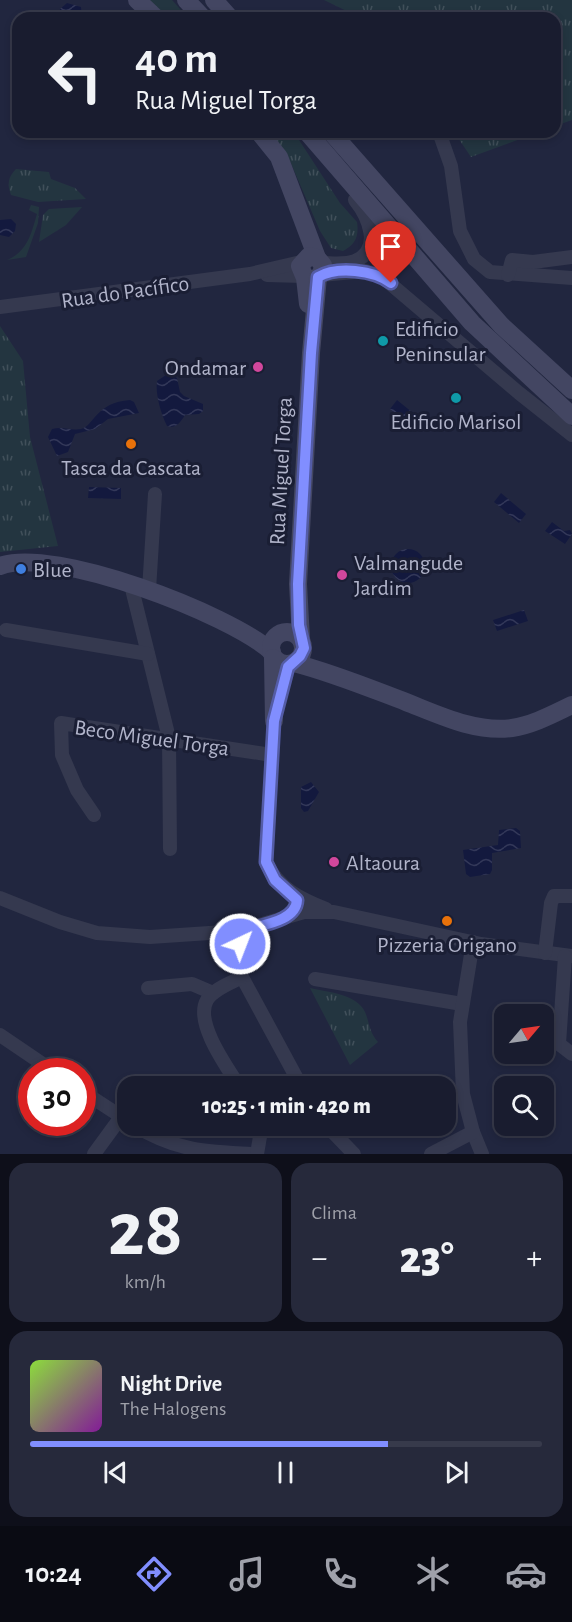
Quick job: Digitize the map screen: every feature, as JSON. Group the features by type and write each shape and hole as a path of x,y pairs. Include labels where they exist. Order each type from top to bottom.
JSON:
{"street":[{"path":"137,0 150,12"},
{"path":"186,0 197,12"},
{"path":"214,0 225,12"},
{"name":"Rua Miguel Torga","path":"264,138 279,157 299,206 312,268 311,353 298,592 302,643"},
{"path":"312,138 472,323 572,416"},
{"path":"336,138 501,325 572,390"},
{"path":"442,138 451,166 460,231 474,259 490,272 572,278"},
{"path":"312,268 357,261 366,253 371,235 367,216 349,192 333,162"},
{"path":"508,275 512,260 533,262 572,256"},
{"path":"312,268 365,271 380,275 572,435"},
{"name":"Rua do Pacífico","path":"0,307 312,268"},
{"path":"149,590 155,494"},
{"path":"0,566 9,562 34,562 131,585 177,599 320,669 438,715 488,729 531,724 572,705"},
{"path":"131,585 169,738 170,849"},
{"name":"Rua Miguel Torga","path":"298,592 281,651 274,721 266,862 275,880 290,891 334,912"},
{"path":"6,630 148,654"},
{"path":"281,651 291,632 302,643 320,669"},
{"path":"281,651 302,643"},
{"name":"Beco Miguel Torga","path":"94,815 77,790 62,755 61,723 272,755"},
{"path":"290,891 297,900 297,908 291,916"},
{"path":"545,953 551,903 554,896 572,896"},
{"path":"0,898 60,922 97,933 150,937 239,932 304,912 334,912 473,942 569,956 559,1044 572,1054"},
{"path":"239,932 242,977 296,1076"},
{"path":"473,942 462,1004 461,1066 472,1132 482,1154"},
{"path":"233,1076 217,1052 202,1015 213,993 242,977"},
{"path":"315,979 462,1004"},
{"path":"148,988 192,984 213,993"},
{"path":"0,1035 34,1058"},
{"path":"96,1100 117,1114"},
{"path":"94,1154 117,1127"},
{"path":"431,1154 472,1132"},
{"path":"157,1136 183,1148 209,1153 256,1154 260,1136"},
{"path":"337,1136 354,1154"}],"green space":[{"path":"147,0 172,0 183,12 159,12"},
{"path":"324,0 572,0 572,120 561,124 561,12 349,12"},
{"path":"272,138 297,138 340,203 357,222 356,239 343,251 331,248 320,231 287,154"},
{"path":"458,138 523,138 471,157"},
{"path":"16,169 49,172 51,179 75,188 86,199 38,202 11,195 9,181"},
{"path":"31,205 39,207 38,223 26,257 7,260 20,252 30,235 37,214 29,210"},
{"path":"82,207 66,225 39,242 43,215 49,209"},
{"path":"0,326 23,361 30,437 58,546 0,552"},
{"path":"310,988 341,995 355,1001 365,1012 371,1031 378,1042 350,1065"}],"water":[{"path":"67,3 81,7 81,12 60,12"},
{"path":"11,219 16,224 15,231 9,237 0,235 0,220"},
{"path":"169,373 177,378 180,392 184,396 203,404 203,411 199,414 185,415 173,427 167,426 157,392 157,381"},
{"path":"130,400 134,402 139,413 108,419 95,429 75,434 68,452 57,456 48,437 52,429 81,429 110,405"},
{"path":"397,400 423,421 415,430 390,409"},
{"path":"89,487 121,488 121,499 88,498"},
{"path":"501,493 526,514 519,523 494,502"},
{"path":"552,522 564,531 570,530 572,534 565,544 545,531"},
{"path":"408,549 420,554 425,566 420,578 408,583 396,578 391,566 396,554"},
{"path":"524,610 528,621 497,631 493,620"},
{"path":"311,782 319,792 308,811 304,812 301,808 301,787"},
{"path":"516,828 520,831 521,848 492,853 490,874 470,877 466,874 463,850 498,845 499,830"}],"place":[{"name":"Edificio Peninsular","path":"383,341"},
{"name":"Ondamar","path":"258,367"},
{"name":"Edificio Marisol","path":"456,398"},
{"name":"Tasca da Cascata","path":"131,444"},
{"name":"Blue","path":"21,569"},
{"name":"Valmangude Jardim","path":"342,575"},
{"name":"Altaoura","path":"334,862"},
{"name":"Pizzeria Origano","path":"447,921"}],"route":[{"path":"240,944 239,932 291,916 297,908 297,900 290,891 275,880 266,862 274,721 288,667 300,656 304,648 299,625 298,584 311,353 318,302 318,277 365,271 380,275 391,283"}]}
